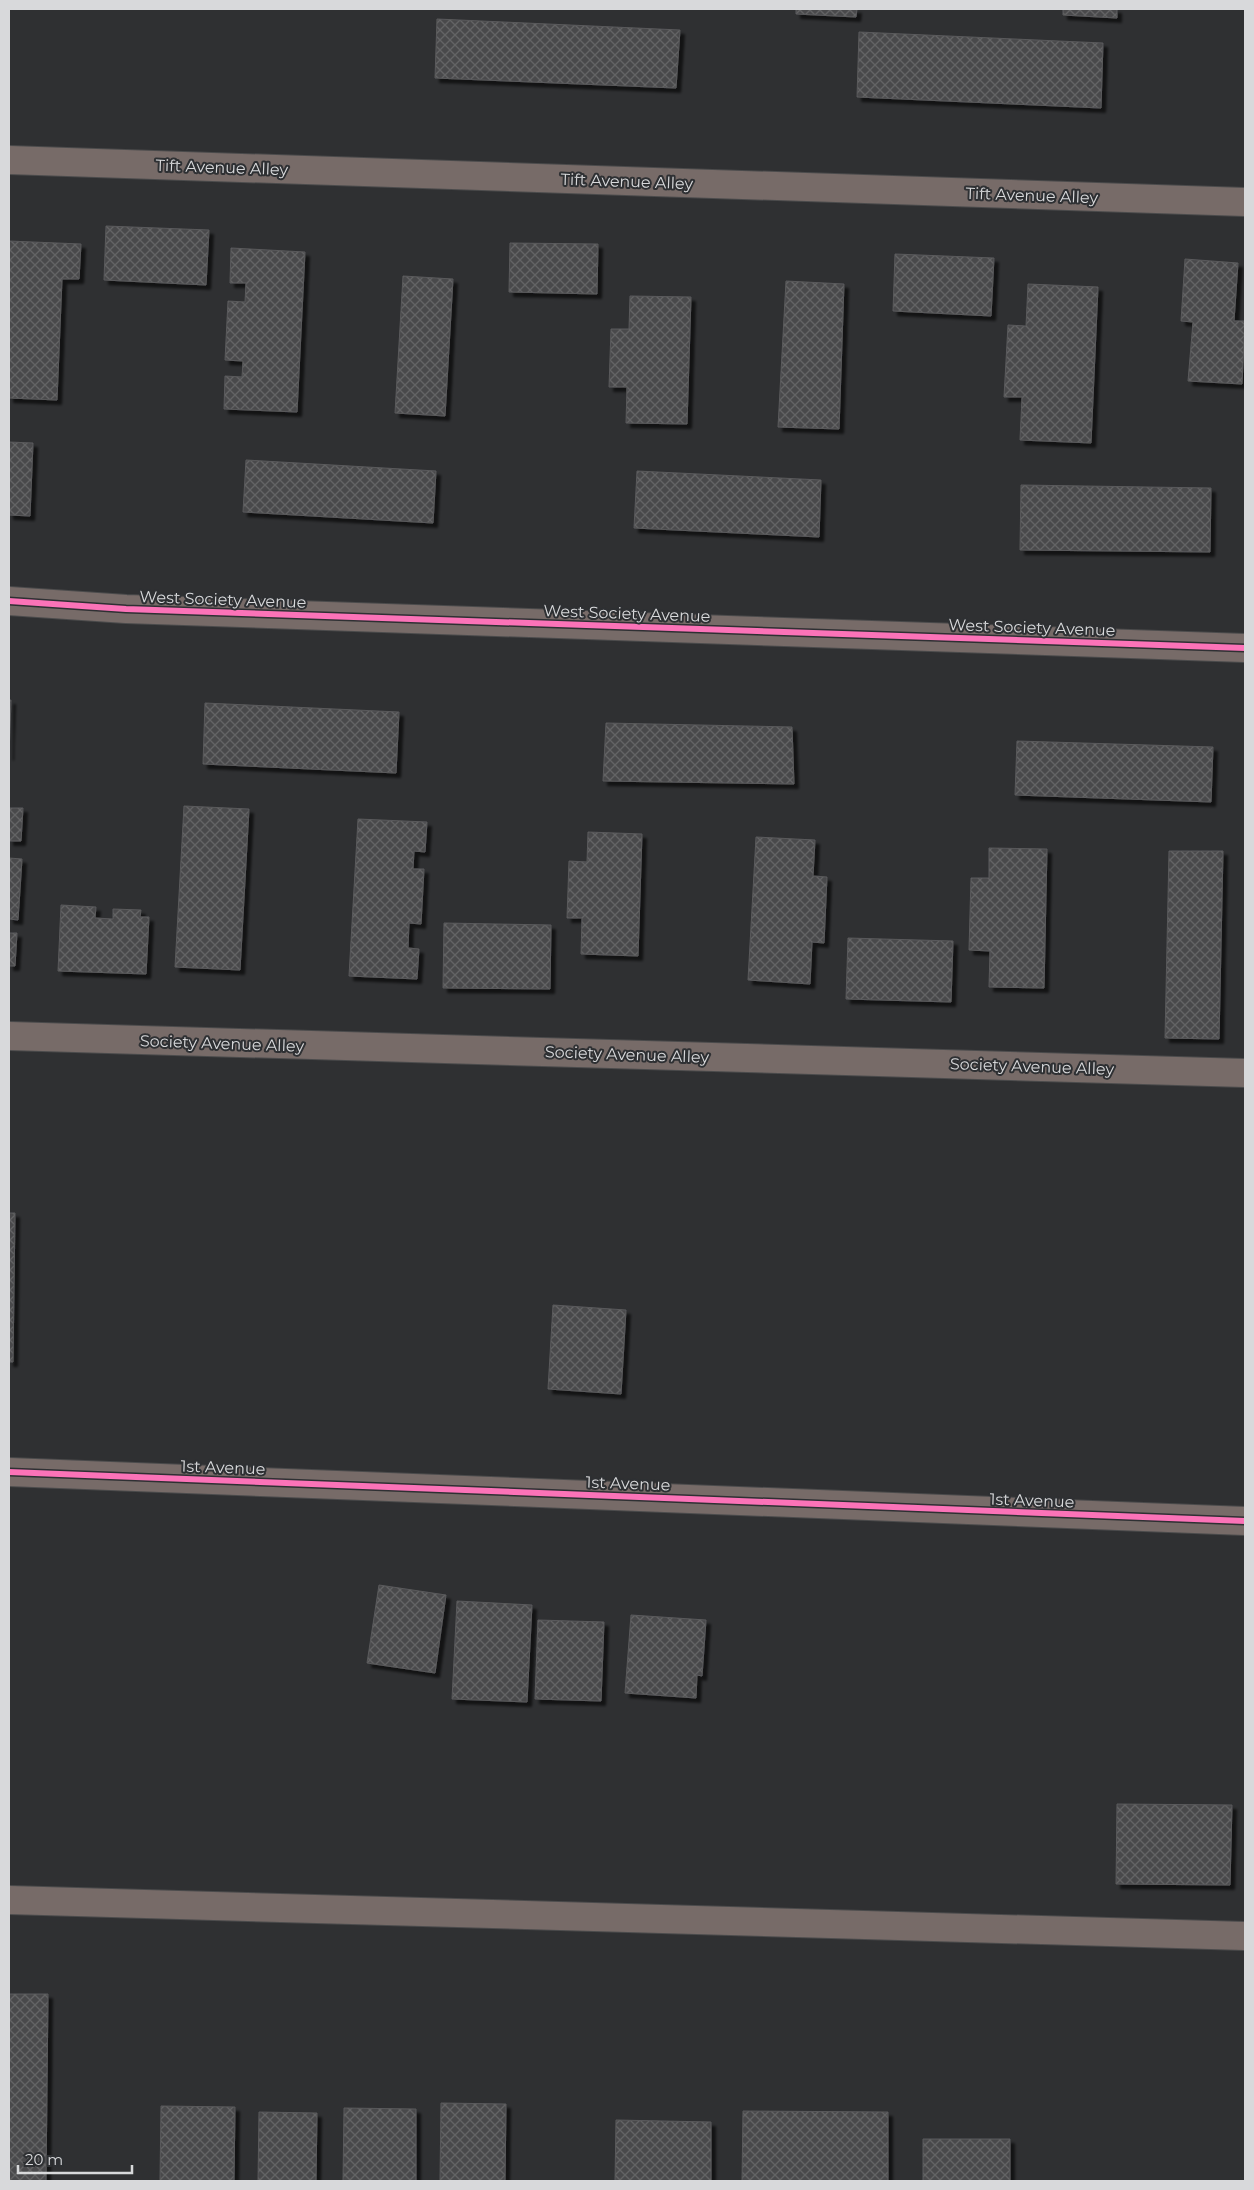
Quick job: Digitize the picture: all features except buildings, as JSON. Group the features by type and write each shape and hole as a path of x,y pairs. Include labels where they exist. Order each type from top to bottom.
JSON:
{"street":[{"name":"Tift Avenue Alley","path":"9,160 1245,202"},
{"name":"West Society Avenue","path":"9,601 126,609 1245,648"},
{"name":"Society Avenue Alley","path":"9,1036 1245,1073"},
{"name":"1st Avenue","path":"9,1472 1245,1521"},
{"path":"9,1900 1245,1936"}],"cycle path":[{"path":"9,601 126,609 1245,648"},
{"path":"9,1472 1245,1521"}]}
